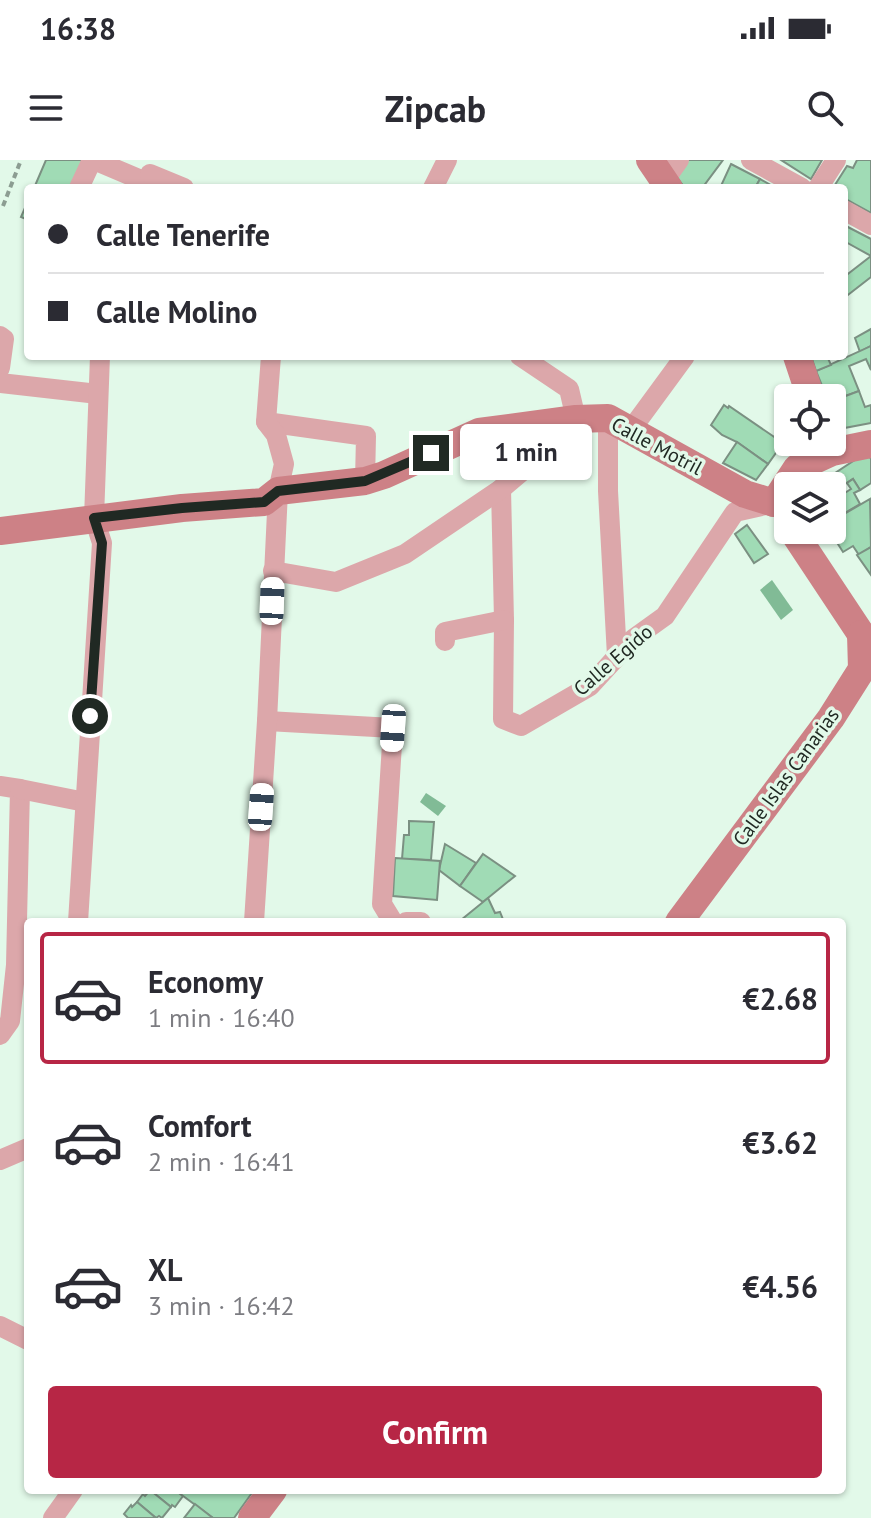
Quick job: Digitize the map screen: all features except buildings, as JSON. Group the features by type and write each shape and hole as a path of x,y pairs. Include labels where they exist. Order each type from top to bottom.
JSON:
{"street":[{"path":"81,184 93,160 158,174"},
{"path":"121,160 177,184"},
{"path":"435,184 447,160"},
{"path":"751,160 795,184"},
{"path":"821,184 836,160"},
{"path":"848,212 871,225"},
{"path":"0,336 4,339 0,368"},
{"path":"78,918 102,543 94,518 100,360"},
{"path":"254,918 278,491 284,464 276,435 266,422 271,360"},
{"path":"273,571 336,582 405,554 501,489 540,456 576,419 569,389 526,360"},
{"path":"617,656 608,491 619,424 681,360"},
{"path":"798,360 806,384"},
{"path":"0,383 98,394"},
{"name":"Calle Motril","path":"0,531 182,508 264,502 278,491 365,481 384,475 479,432 576,419 619,424 774,509"},
{"path":"266,422 366,436 365,481"},
{"path":"846,449 871,444"},
{"name":"Calle Egido","path":"501,489 503,719 521,726 590,686 633,639 665,616 735,512 774,513"},
{"path":"802,544 866,630"},
{"path":"445,641 445,632 504,620"},
{"name":"Calle Islas Canarias","path":"682,918 831,718 862,669 866,630"},
{"path":"267,721 393,728 382,904 391,918"},
{"path":"0,1035 10,1021 16,965 10,788 85,802"},
{"path":"0,1160 24,1150"},
{"path":"0,1326 24,1338"},
{"path":"53,1518 70,1494"},
{"path":"252,1518 270,1494"}],"path":[{"path":"3,206 21,160"}],"shaded area":[{"path":"772,580 793,610 781,620 760,590"},
{"path":"426,793 446,806 438,816 420,802"}],"route":[{"path":"90,716 102,543 94,518 264,502 278,491 365,481 431,453"}]}
